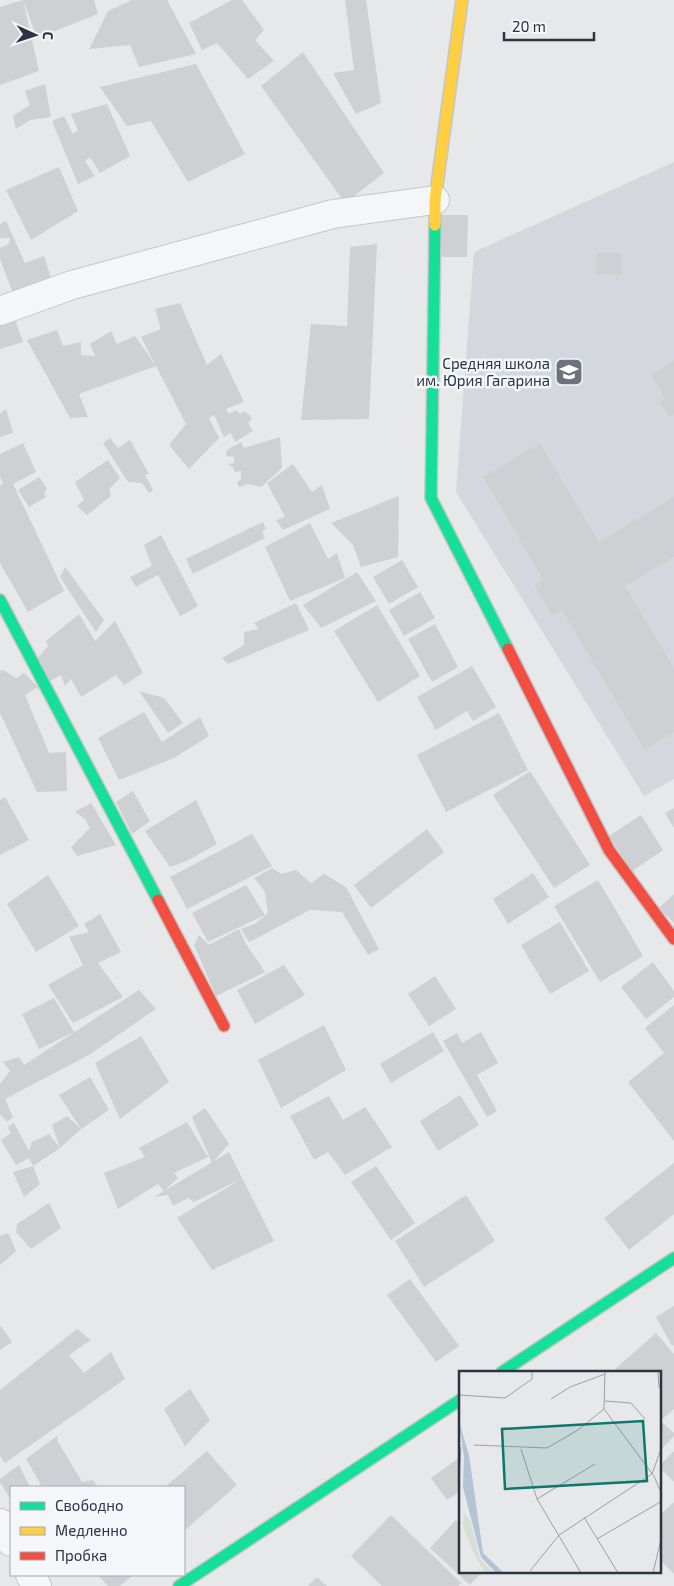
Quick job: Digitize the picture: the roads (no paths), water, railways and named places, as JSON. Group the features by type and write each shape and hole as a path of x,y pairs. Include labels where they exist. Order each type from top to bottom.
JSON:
{"street":[{"path":"462,0 435,200 431,498 609,850 674,939"},
{"path":"0,311 72,284 333,214 435,200"},
{"path":"0,600 224,1026"},
{"path":"504,1371 674,1258"},
{"path":"179,1586 459,1401"},
{"path":"0,1522 10,1540"}],"place":[{"name":"Средняя школа им. Юрия Гагарина","path":"569,372"}]}
